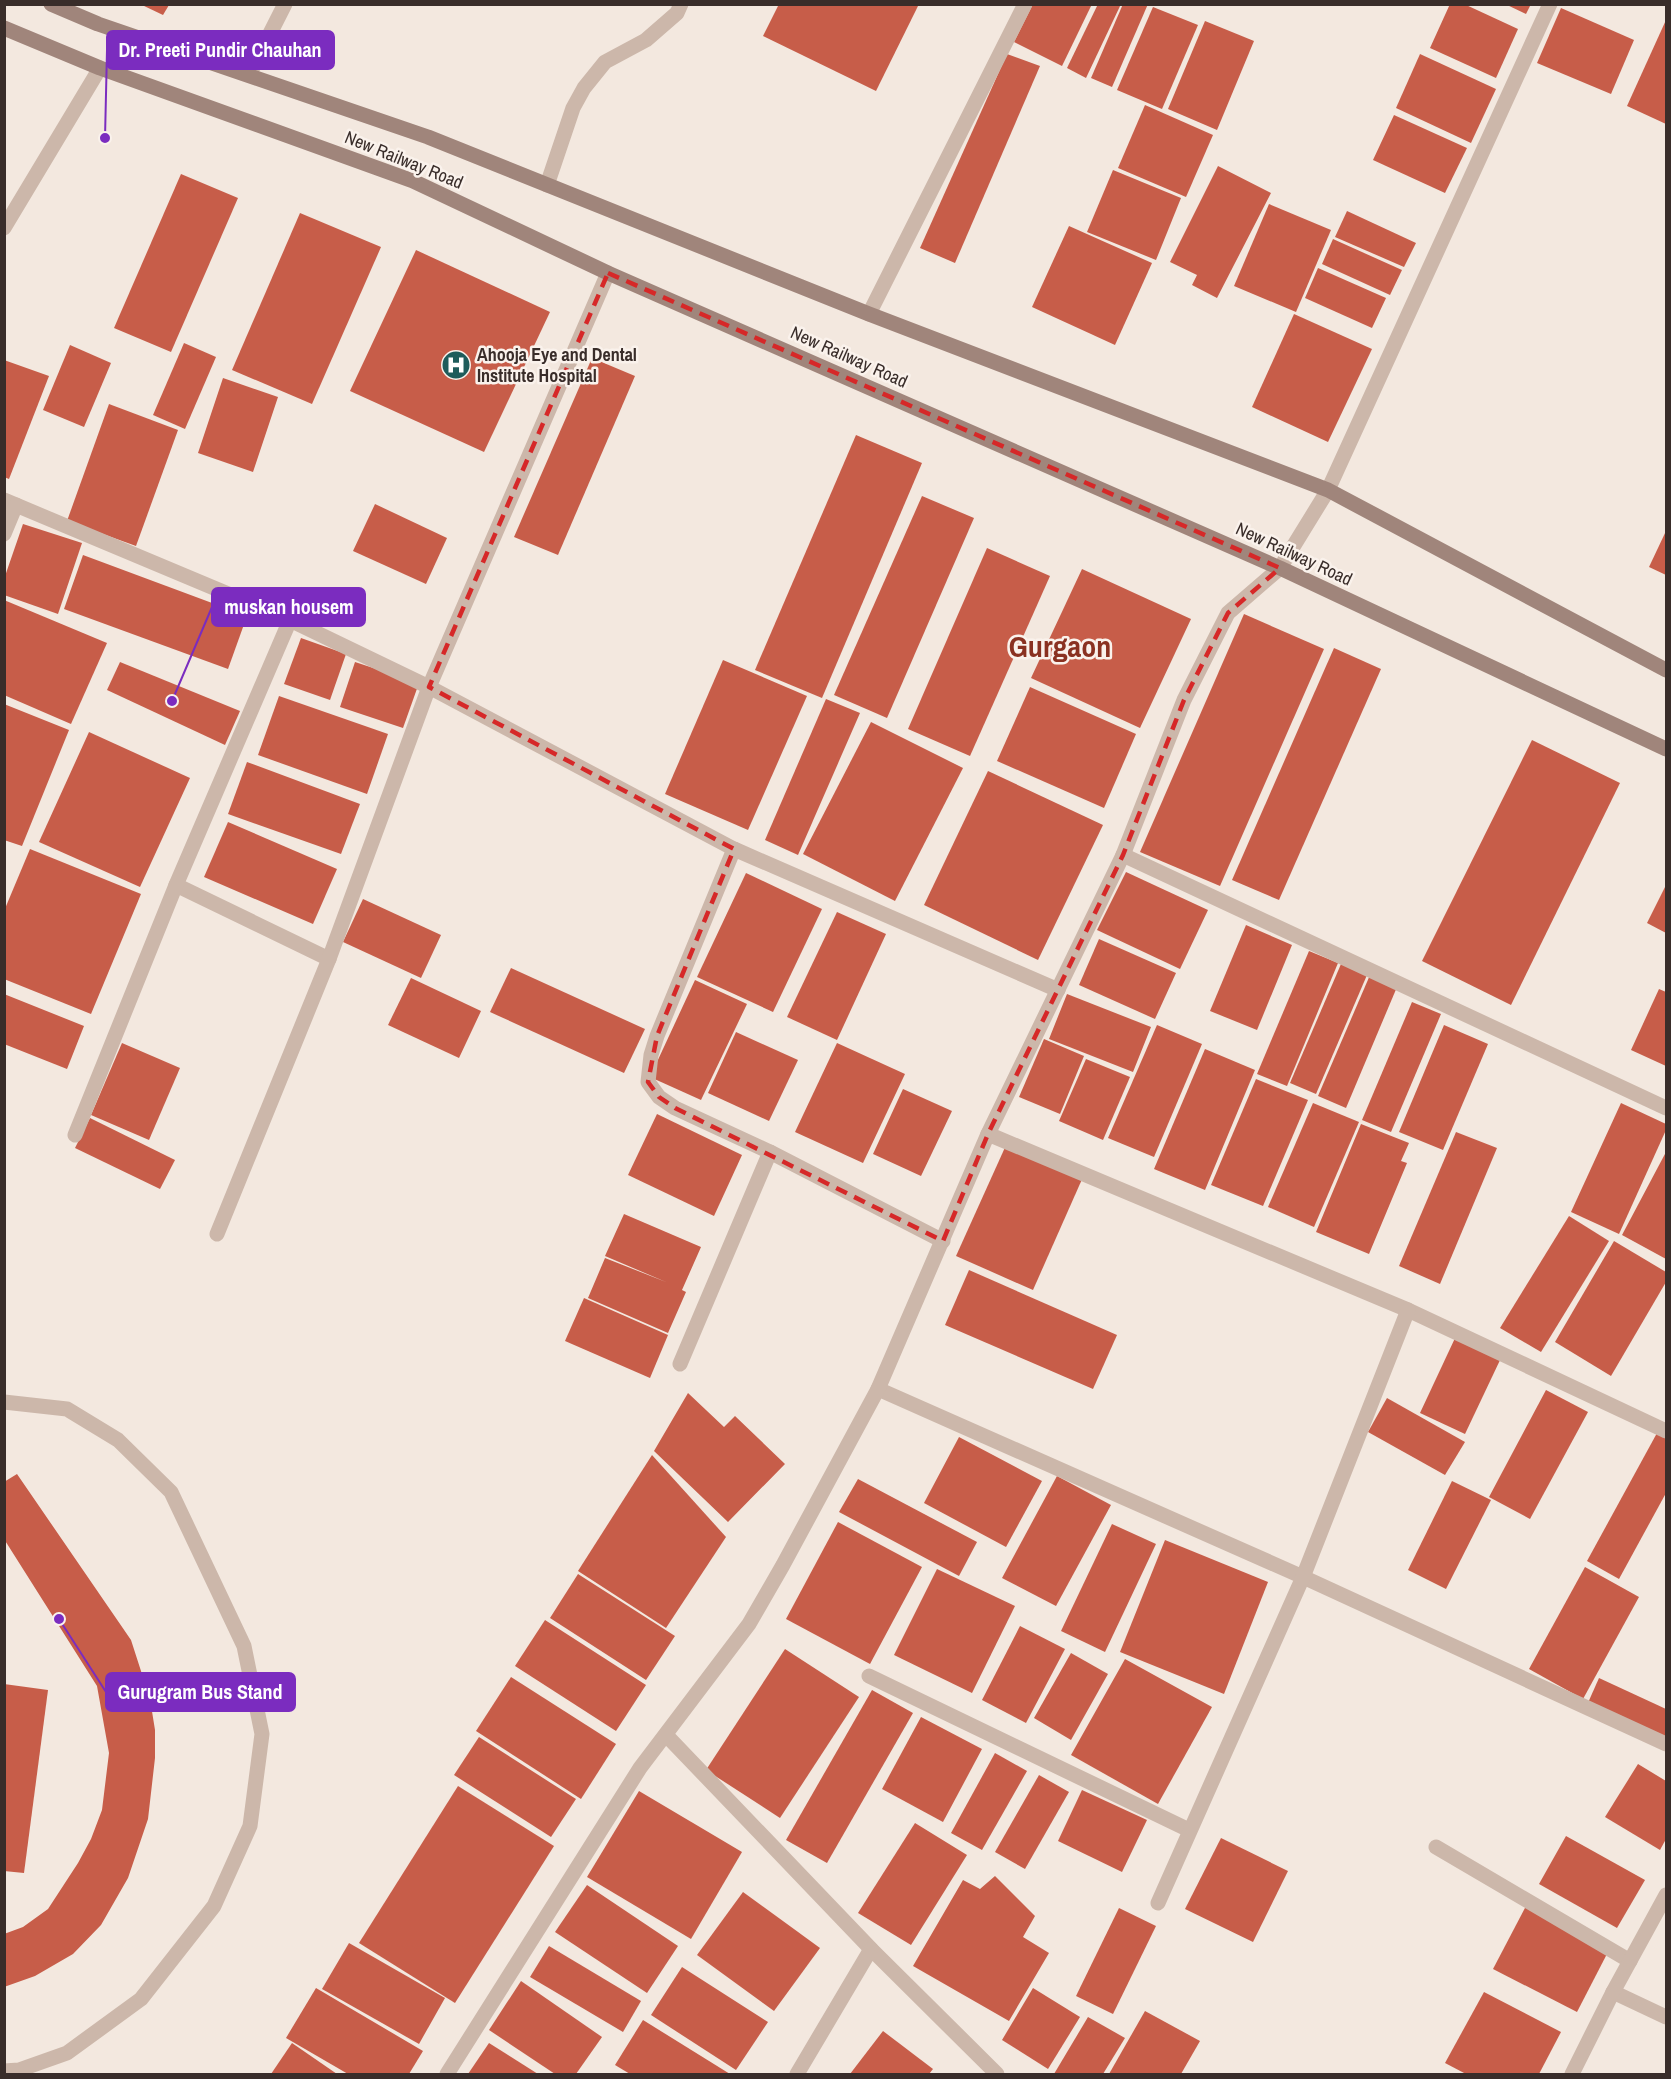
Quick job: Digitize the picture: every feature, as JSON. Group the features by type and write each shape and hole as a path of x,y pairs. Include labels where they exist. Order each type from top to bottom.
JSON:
{"main road":[{"name":"New Railway Road","path":"51,4 98,24 428,137 869,314 1328,490 1666,670"},
{"name":"New Railway Road","path":"4,28 100,68 413,182 609,273 1281,568 1666,749"}],"street":[{"path":"249,75 285,4"},
{"path":"547,185 573,108 584,88 605,62 646,40 677,13 681,4"},
{"path":"869,314 1025,4"},
{"path":"447,2074 640,1768 667,1736 749,1624 878,1389 988,1134 1123,855 1184,700 1228,614 1281,568 1328,490 1551,4"},
{"path":"4,228 100,68"},
{"path":"217,1234 329,959 429,687 609,273"},
{"path":"4,534 10,503 290,620 429,687 734,849 1058,990"},
{"path":"75,1135 176,885 290,620"},
{"path":"734,849 657,1036 651,1055 648,1082 659,1097 675,1108 770,1152 943,1241"},
{"path":"1123,855 1666,1108"},
{"path":"176,885 329,959"},
{"path":"988,1134 1408,1310 1666,1431"},
{"path":"680,1364 770,1152"},
{"path":"1158,1903 1304,1577 1408,1310"},
{"path":"878,1389 1304,1577 1666,1744"},
{"path":"4,1402 67,1409 118,1440 171,1492 244,1646 262,1734 250,1826 214,1906 141,1999 67,2053 19,2070 4,2070"},
{"path":"869,1676 1189,1830"},
{"path":"667,1736 871,1949 997,2074"},
{"path":"1436,1847 1630,1961"},
{"path":"1572,2074 1613,1992 1666,1895"},
{"path":"796,2074 871,1949"},
{"path":"1613,1992 1666,2017"}],"highlighted area":[{"path":"608,273 1280,568 1228,613 1184,700 1123,855 988,1134 943,1241 675,1108 659,1097 648,1082 657,1036 734,849 429,687"}],"building":[{"path":"779,4 919,4 876,91 763,36"},
{"path":"1033,4 1092,4 1062,66 1014,42"},
{"path":"1098,4 1121,4 1086,78 1067,68"},
{"path":"1123,4 1148,4 1112,87 1091,78"},
{"path":"1450,4 1464,4 1518,29 1496,78 1430,48"},
{"path":"1505,4 1531,4 1526,14"},
{"path":"142,5 169,5 163,15"},
{"path":"1153,7 1198,25 1162,109 1117,90"},
{"path":"1561,8 1634,40 1611,94 1537,63"},
{"path":"1666,20 1666,124 1627,106"},
{"path":"1205,21 1254,41 1217,130 1168,109"},
{"path":"1007,54 1040,66 955,263 920,248"},
{"path":"1420,54 1496,89 1471,143 1396,108"},
{"path":"1145,105 1213,135 1186,197 1118,168"},
{"path":"1394,115 1467,148 1445,193 1373,160"},
{"path":"1218,166 1271,193 1217,298 1192,285 1197,275 1170,262"},
{"path":"1113,170 1181,198 1156,260 1087,232"},
{"path":"181,174 238,198 171,352 114,328"},
{"path":"1269,204 1331,230 1296,312 1234,286"},
{"path":"1347,211 1416,243 1404,267 1335,237"},
{"path":"300,213 381,247 312,404 232,370"},
{"path":"1069,226 1152,263 1115,345 1032,307"},
{"path":"1333,239 1402,270 1390,295 1322,264"},
{"path":"416,250 550,312 484,452 350,391"},
{"path":"1318,268 1386,298 1372,328 1305,298"},
{"path":"1294,314 1372,349 1328,442 1252,407"},
{"path":"184,343 216,357 185,429 153,415"},
{"path":"70,345 111,363 84,427 43,410"},
{"path":"592,358 635,376 558,555 514,537"},
{"path":"4,360 49,376 9,479 4,477"},
{"path":"223,378 278,397 253,472 198,453"},
{"path":"109,404 178,430 136,546 67,521"},
{"path":"856,435 922,463 822,698 755,670"},
{"path":"922,496 974,518 887,718 834,695"},
{"path":"375,504 447,538 426,584 353,551"},
{"path":"23,524 82,543 58,614 4,595 4,579"},
{"path":"1666,531 1666,575 1649,567"},
{"path":"987,548 1050,576 970,756 908,729"},
{"path":"83,555 247,616 228,669 64,609"},
{"path":"1082,569 1191,619 1140,728 1031,678"},
{"path":"4,600 107,643 71,724 4,695"},
{"path":"1244,614 1324,649 1220,886 1140,852"},
{"path":"301,638 346,654 330,700 284,684"},
{"path":"1334,648 1381,669 1279,900 1232,880"},
{"path":"723,660 807,696 748,830 665,794"},
{"path":"120,662 240,711 225,745 107,690"},
{"path":"355,662 419,683 403,728 340,707"},
{"path":"1030,687 1136,734 1104,808 997,761"},
{"path":"279,696 388,734 367,794 258,755"},
{"path":"826,699 860,713 798,855 765,840"},
{"path":"4,704 69,730 22,846 4,840"},
{"path":"871,722 963,768 895,901 803,854"},
{"path":"89,732 190,778 140,887 39,842"},
{"path":"1532,740 1620,783 1511,1005 1422,961"},
{"path":"247,762 360,804 341,854 228,814"},
{"path":"988,771 1103,825 1038,960 924,905"},
{"path":"228,822 337,869 313,924 204,877"},
{"path":"30,849 141,894 91,1014 4,979 4,911"},
{"path":"1126,872 1208,910 1180,969 1097,930"},
{"path":"746,873 822,909 773,1012 697,977"},
{"path":"1666,885 1666,933 1647,923"},
{"path":"363,899 441,935 421,978 343,942"},
{"path":"837,912 886,934 837,1040 787,1017"},
{"path":"1246,925 1292,945 1257,1030 1210,1011"},
{"path":"1099,939 1176,973 1155,1019 1079,985"},
{"path":"1309,951 1338,963 1287,1086 1257,1074"},
{"path":"1341,964 1367,975 1316,1094 1290,1083"},
{"path":"511,968 645,1029 624,1073 490,1012"},
{"path":"1370,975 1397,987 1346,1108 1318,1096"},
{"path":"411,978 481,1011 459,1058 388,1025"},
{"path":"695,980 747,1004 701,1100 650,1077"},
{"path":"1659,989 1666,992 1666,1066 1631,1050"},
{"path":"4,994 84,1026 67,1069 4,1044"},
{"path":"1067,994 1151,1027 1133,1072 1049,1039"},
{"path":"1412,1002 1441,1014 1391,1132 1362,1120"},
{"path":"1157,1025 1202,1044 1154,1157 1108,1138"},
{"path":"1444,1025 1488,1044 1443,1150 1399,1132"},
{"path":"736,1032 798,1060 769,1121 708,1093"},
{"path":"1044,1039 1084,1056 1060,1114 1019,1097"},
{"path":"122,1043 180,1068 149,1140 91,1115"},
{"path":"837,1043 905,1074 863,1163 795,1132"},
{"path":"1205,1049 1255,1070 1205,1190 1154,1169"},
{"path":"1086,1059 1130,1077 1103,1140 1059,1121"},
{"path":"1256,1079 1308,1100 1263,1206 1211,1185"},
{"path":"903,1089 952,1111 921,1176 873,1154"},
{"path":"1313,1103 1359,1122 1314,1227 1268,1207"},
{"path":"1621,1103 1666,1124 1666,1130 1619,1234 1571,1212"},
{"path":"657,1114 742,1155 714,1216 628,1175"},
{"path":"90,1118 175,1160 160,1189 75,1148"},
{"path":"1361,1124 1409,1143 1401,1161 1407,1163 1369,1254 1316,1232"},
{"path":"1456,1132 1497,1148 1440,1284 1399,1266"},
{"path":"1007,1143 1083,1177 1033,1290 956,1256"},
{"path":"1666,1152 1666,1259 1622,1235"},
{"path":"624,1214 701,1247 682,1290 686,1292 668,1333 588,1298 605,1258 666,1282 605,1256"},
{"path":"1569,1216 1609,1241 1541,1352 1500,1328"},
{"path":"1614,1241 1666,1272 1666,1282 1611,1376 1555,1342"},
{"path":"969,1270 1117,1335 1093,1389 945,1325"},
{"path":"584,1298 668,1335 650,1378 565,1341"},
{"path":"1456,1336 1501,1358 1465,1434 1420,1413"},
{"path":"1546,1390 1588,1412 1530,1519 1489,1497"},
{"path":"688,1393 724,1427 735,1416 785,1464 728,1522 654,1451"},
{"path":"1387,1398 1465,1442 1445,1475 1368,1432"},
{"path":"1657,1433 1666,1438 1666,1493 1619,1579 1587,1561"},
{"path":"959,1437 1042,1481 1006,1547 924,1503"},
{"path":"652,1455 726,1537 666,1628 578,1571"},
{"path":"17,1474 131,1640 150,1699 155,1730 155,1758 148,1819 128,1878 101,1925 73,1954 35,1976 4,1987 4,1934 23,1927 48,1909 78,1863 91,1839 102,1810 109,1753 97,1686 4,1539 4,1482"},
{"path":"1057,1476 1111,1505 1056,1606 1002,1578"},
{"path":"858,1479 977,1542 959,1576 839,1512"},
{"path":"1452,1481 1491,1500 1446,1589 1408,1570"},
{"path":"838,1522 922,1567 870,1664 786,1619"},
{"path":"1112,1524 1156,1544 1105,1652 1061,1631"},
{"path":"1165,1540 1268,1582 1224,1694 1120,1652"},
{"path":"1585,1567 1639,1597 1583,1699 1529,1669"},
{"path":"937,1569 1015,1606 972,1693 894,1655"},
{"path":"578,1574 675,1636 646,1680 550,1618"},
{"path":"545,1620 646,1685 616,1731 515,1666"},
{"path":"1020,1626 1065,1649 1026,1723 982,1700"},
{"path":"785,1649 859,1697 780,1818 706,1770"},
{"path":"1071,1653 1108,1674 1071,1740 1034,1718"},
{"path":"1125,1659 1212,1707 1158,1804 1071,1755"},
{"path":"511,1677 616,1744 581,1799 476,1731"},
{"path":"1599,1678 1666,1709 1666,1741 1587,1705"},
{"path":"4,1684 48,1690 24,1873 4,1871"},
{"path":"872,1690 913,1713 827,1863 786,1840"},
{"path":"921,1717 982,1749 943,1822 882,1789"},
{"path":"479,1737 576,1799 551,1837 454,1775"},
{"path":"995,1753 1027,1771 982,1850 951,1833"},
{"path":"1638,1764 1666,1781 1666,1839 1660,1850 1605,1817"},
{"path":"1039,1775 1069,1792 1025,1869 995,1852"},
{"path":"458,1786 554,1846 455,2003 359,1943"},
{"path":"1082,1790 1147,1820 1122,1872 1058,1841"},
{"path":"639,1791 742,1852 691,1939 587,1877"},
{"path":"915,1823 967,1855 911,1945 858,1913"},
{"path":"1566,1836 1645,1880 1617,1928 1539,1884"},
{"path":"1221,1838 1288,1871 1253,1942 1185,1909"},
{"path":"995,1876 1035,1916 1023,1937 1049,1953 1009,2021 913,1966 963,1880 980,1889"},
{"path":"587,1885 678,1946 647,1993 555,1932"},
{"path":"743,1892 820,1948 774,2011 697,1955"},
{"path":"1526,1906 1609,1950 1577,2012 1493,1969"},
{"path":"1119,1908 1156,1926 1113,2014 1076,1996"},
{"path":"349,1943 445,1998 419,2044 322,1989"},
{"path":"549,1946 641,2001 623,2032 530,1977"},
{"path":"682,1967 768,2022 736,2070 651,2015"},
{"path":"521,1981 602,2037 576,2074 555,2074 489,2030"},
{"path":"316,1988 423,2051 409,2074 348,2074 286,2038"},
{"path":"1033,1988 1080,2017 1048,2069 1002,2040"},
{"path":"1484,1992 1561,2032 1539,2074 1466,2074 1445,2063"},
{"path":"1145,2011 1200,2041 1181,2074 1109,2074"},
{"path":"1088,2017 1125,2038 1103,2074 1054,2074"},
{"path":"643,2020 730,2074 630,2074 615,2065"},
{"path":"883,2031 933,2069 929,2074 850,2074"},
{"path":"292,2043 337,2074 271,2074"},
{"path":"489,2043 538,2074 468,2074"}],"place":[{"name":"Dr. Preeti Pundir Chauhan","path":"105,138"},
{"name":"Ahooja Eye and Dental Institute Hospital","path":"456,365"},
{"name":"muskan housem","path":"172,701"},
{"name":"Gurugram Bus Stand","path":"59,1619"}],"district":[{"name":"Gurgaon","path":"1060,647"}]}
